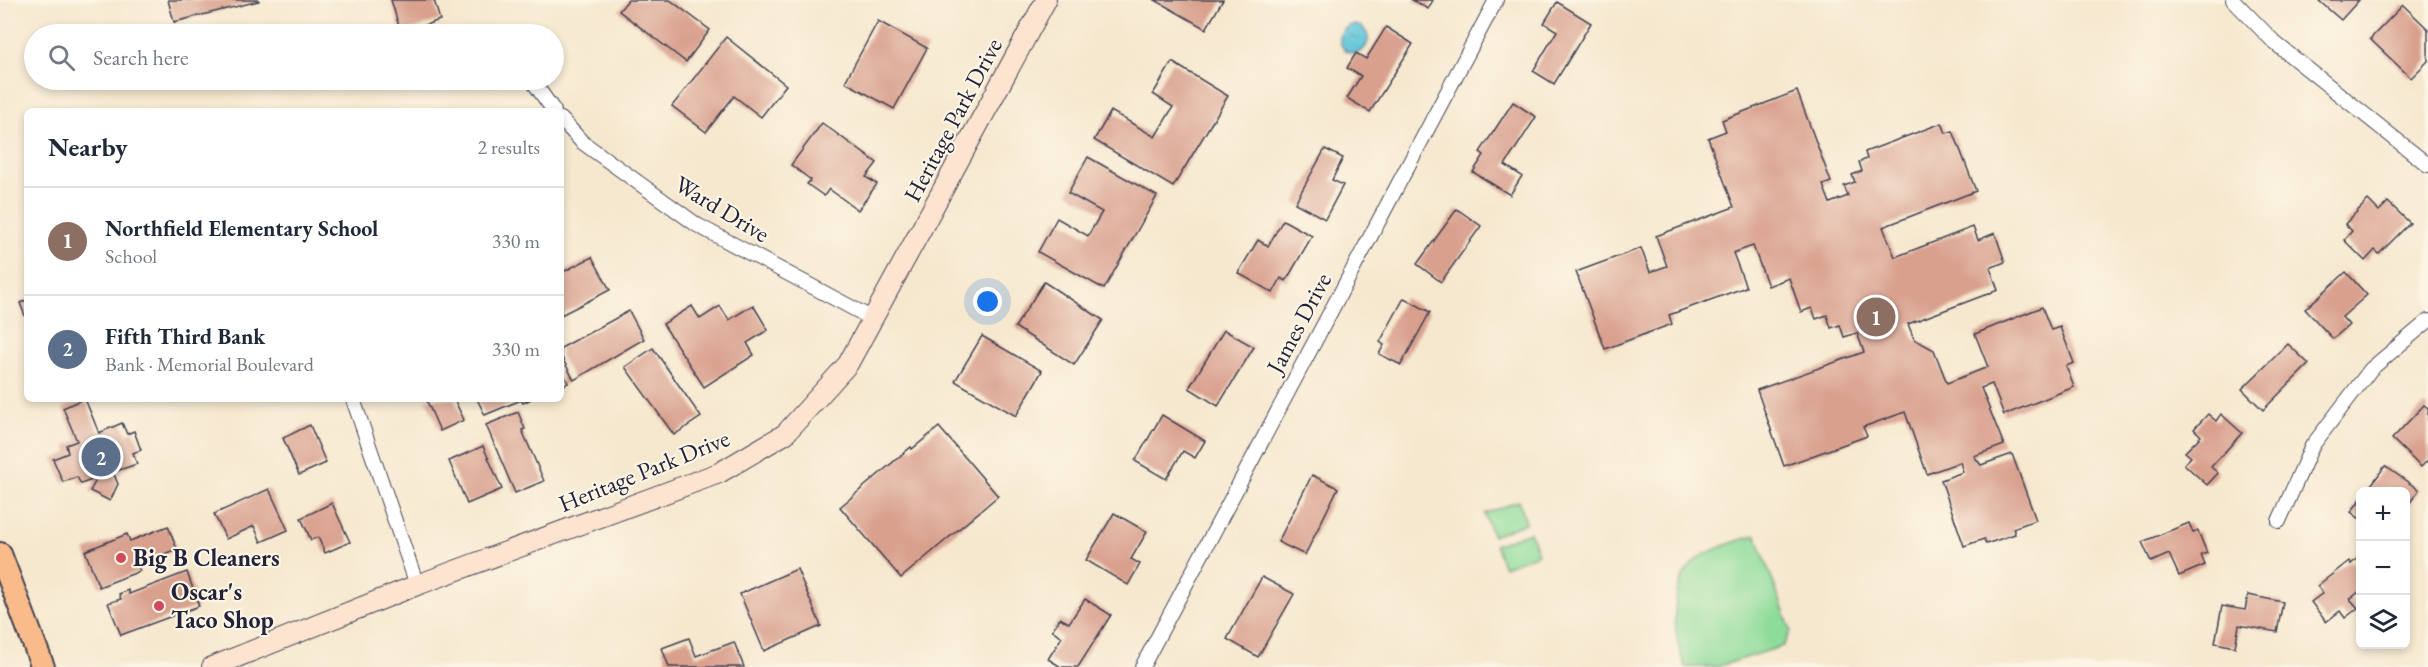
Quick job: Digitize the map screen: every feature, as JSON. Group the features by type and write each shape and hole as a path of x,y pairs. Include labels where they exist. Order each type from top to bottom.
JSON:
{"main road":[{"path":"0,554 43,667"}],"street":[{"name":"Heritage Park Drive","path":"212,667 417,585 719,473 785,434 848,364 1046,0"},
{"name":"James Drive","path":"1142,667 1496,0"},
{"path":"2233,0 2275,43 2428,165"},
{"path":"539,90 552,108"},
{"name":"Ward Drive","path":"564,122 582,142 697,225 873,319"},
{"path":"2279,521 2312,446 2371,369 2428,321"},
{"path":"354,402 417,585"}],"green space":[{"path":"1519,501 1526,523 1493,536 1484,514"},
{"path":"1530,532 1538,554 1504,567 1495,545"},
{"path":"1756,535 1791,631 1783,646 1717,667 1685,667 1675,624 1677,594 1681,581 1688,568 1705,554"}],"water":[{"path":"1354,25 1364,29 1368,39 1364,49 1354,53 1344,49 1340,39 1344,29"}],"building":[{"path":"168,0 259,0 259,1 174,22"},
{"path":"391,0 434,0 440,20 428,24 398,24"},
{"path":"628,0 670,0 710,30 686,62 619,11"},
{"path":"1155,0 1223,0 1206,29"},
{"path":"1412,0 1433,0 1428,9"},
{"path":"2318,0 2359,0 2341,20"},
{"path":"1557,2 1591,23 1554,84 1533,71 1557,31 1544,23"},
{"path":"2403,5 2428,29 2428,61 2411,78 2370,39"},
{"path":"878,21 927,48 894,109 845,82"},
{"path":"1386,27 1413,44 1370,112 1347,98 1361,76 1347,68 1356,53 1366,59"},
{"path":"726,37 786,85 761,117 734,96 706,132 672,106"},
{"path":"1172,62 1228,96 1173,187 1094,140 1111,111 1155,137 1173,107 1153,94"},
{"path":"1797,91 1831,182 1823,185 1830,203 1848,196 1844,186 1855,182 1852,175 1862,171 1859,162 1867,159 1865,152 1942,123 1946,133 1953,131 1976,191 1883,227 1895,257 1973,227 1978,240 1995,233 2005,262 1990,268 1998,290 1908,324 1914,339 1934,350 1947,383 1988,367 1975,334 2042,307 2051,330 2060,327 2074,363 2066,366 2074,387 2004,415 1992,384 1981,388 2004,445 1974,456 1981,465 2012,454 2036,520 2013,528 2015,534 1986,544 1984,539 1964,546 1941,480 1963,472 1960,462 1927,474 1905,412 1863,427 1867,436 1784,466 1757,390 1864,352 1857,333 1844,337 1840,325 1831,328 1827,315 1816,319 1812,308 1801,312 1789,278 1768,286 1753,246 1733,253 1746,287 1669,315 1672,324 1605,349 1576,272 1641,248 1650,272 1667,266 1656,236 1734,207 1708,138 1726,131 1722,120"},
{"path":"1513,102 1536,117 1505,165 1522,176 1510,195 1473,172 1484,155 1480,152"},
{"path":"822,123 877,163 866,177 877,184 858,210 829,189 824,196 807,184 811,180 791,165"},
{"path":"1325,149 1343,158 1332,180 1343,185 1325,219 1295,203"},
{"path":"1088,157 1157,196 1104,289 1038,252 1057,218 1088,236 1102,212 1068,193"},
{"path":"2368,200 2379,211 2388,202 2410,223 2379,254 2375,250 2365,261 2344,240 2352,231 2345,224"},
{"path":"1457,209 1481,226 1441,282 1417,264"},
{"path":"1283,220 1312,236 1286,281 1281,278 1273,293 1238,273 1258,240 1268,246"},
{"path":"592,257 610,290 564,313 564,271"},
{"path":"2346,272 2367,295 2342,317 2349,325 2333,339 2305,309"},
{"path":"1044,282 1103,320 1074,365 1015,327"},
{"path":"1404,298 1430,312 1401,365 1379,354 1384,345 1380,342"},
{"path":"24,301 24,313 20,303"},
{"path":"753,305 768,330 747,343 754,355 704,387 663,324 692,306 700,319 720,306 729,320"},
{"path":"629,311 644,339 574,380 564,362 564,346"},
{"path":"1224,330 1254,347 1218,406 1189,388"},
{"path":"982,336 1042,371 1016,416 955,381"},
{"path":"2288,344 2309,364 2263,410 2242,389"},
{"path":"653,348 701,417 674,435 625,367"},
{"path":"76,402 86,402 99,433 122,423 127,434 134,431 141,450 133,453 137,464 113,472 118,484 110,501 90,491 95,482 94,479 81,484 77,477 63,482 53,459 68,453 66,445 77,441 63,408"},
{"path":"427,402 455,402 464,420 440,431"},
{"path":"478,402 516,402 485,415"},
{"path":"2424,405 2428,408 2428,460 2421,467 2392,439"},
{"path":"518,412 525,429 522,430 544,481 515,493 486,425"},
{"path":"2208,414 2216,421 2221,414 2242,433 2211,467 2218,473 2207,485 2184,464 2191,457 2185,452 2201,436 2194,429"},
{"path":"1162,415 1205,441 1195,458 1183,451 1166,479 1135,461"},
{"path":"310,425 326,463 299,475 283,438"},
{"path":"939,427 998,496 901,578 840,507 911,447 912,449"},
{"path":"483,446 502,489 467,504 449,461"},
{"path":"2385,466 2419,490 2410,502 2410,487 2370,487"},
{"path":"1312,475 1338,488 1305,555 1278,542"},
{"path":"269,489 288,530 261,542 254,526 226,539 214,514"},
{"path":"332,503 350,542 325,553 318,537 311,540 301,518"},
{"path":"2356,505 2356,516 2351,512"},
{"path":"1114,513 1147,532 1131,559 1140,564 1128,585 1086,560"},
{"path":"2189,523 2193,533 2198,531 2207,553 2201,555 2205,565 2179,576 2169,554 2151,562 2142,542"},
{"name":"Big B Cleaners","path":"168,526 177,549 137,565 140,571 99,587 85,551 127,534 130,541"},
{"path":"2356,560 2356,594 2350,599 2356,606 2356,610 2345,618 2340,611 2326,622 2311,602 2323,593 2317,586 2349,561 2351,564"},
{"path":"797,569 821,626 764,651 740,594"},
{"path":"187,572 199,606 121,635 108,603 121,599 119,594 128,590 129,594"},
{"path":"1262,577 1294,594 1258,657 1227,639"},
{"path":"2248,595 2283,602 2277,632 2239,625 2235,647 2215,643 2222,606 2245,610"},
{"path":"1085,599 1111,615 1078,667 1061,667 1048,659 1062,637 1052,630 1060,618 1069,623"},
{"path":"689,638 696,656 734,642 744,667 669,667 662,648"}],"place":[{"name":"Northfield Elementary School","path":"1876,317"},
{"name":"Fifth Third Bank","path":"101,457"},
{"name":"Big B Cleaners","path":"121,558"},
{"name":"Oscar's Taco Shop","path":"159,606"}]}
